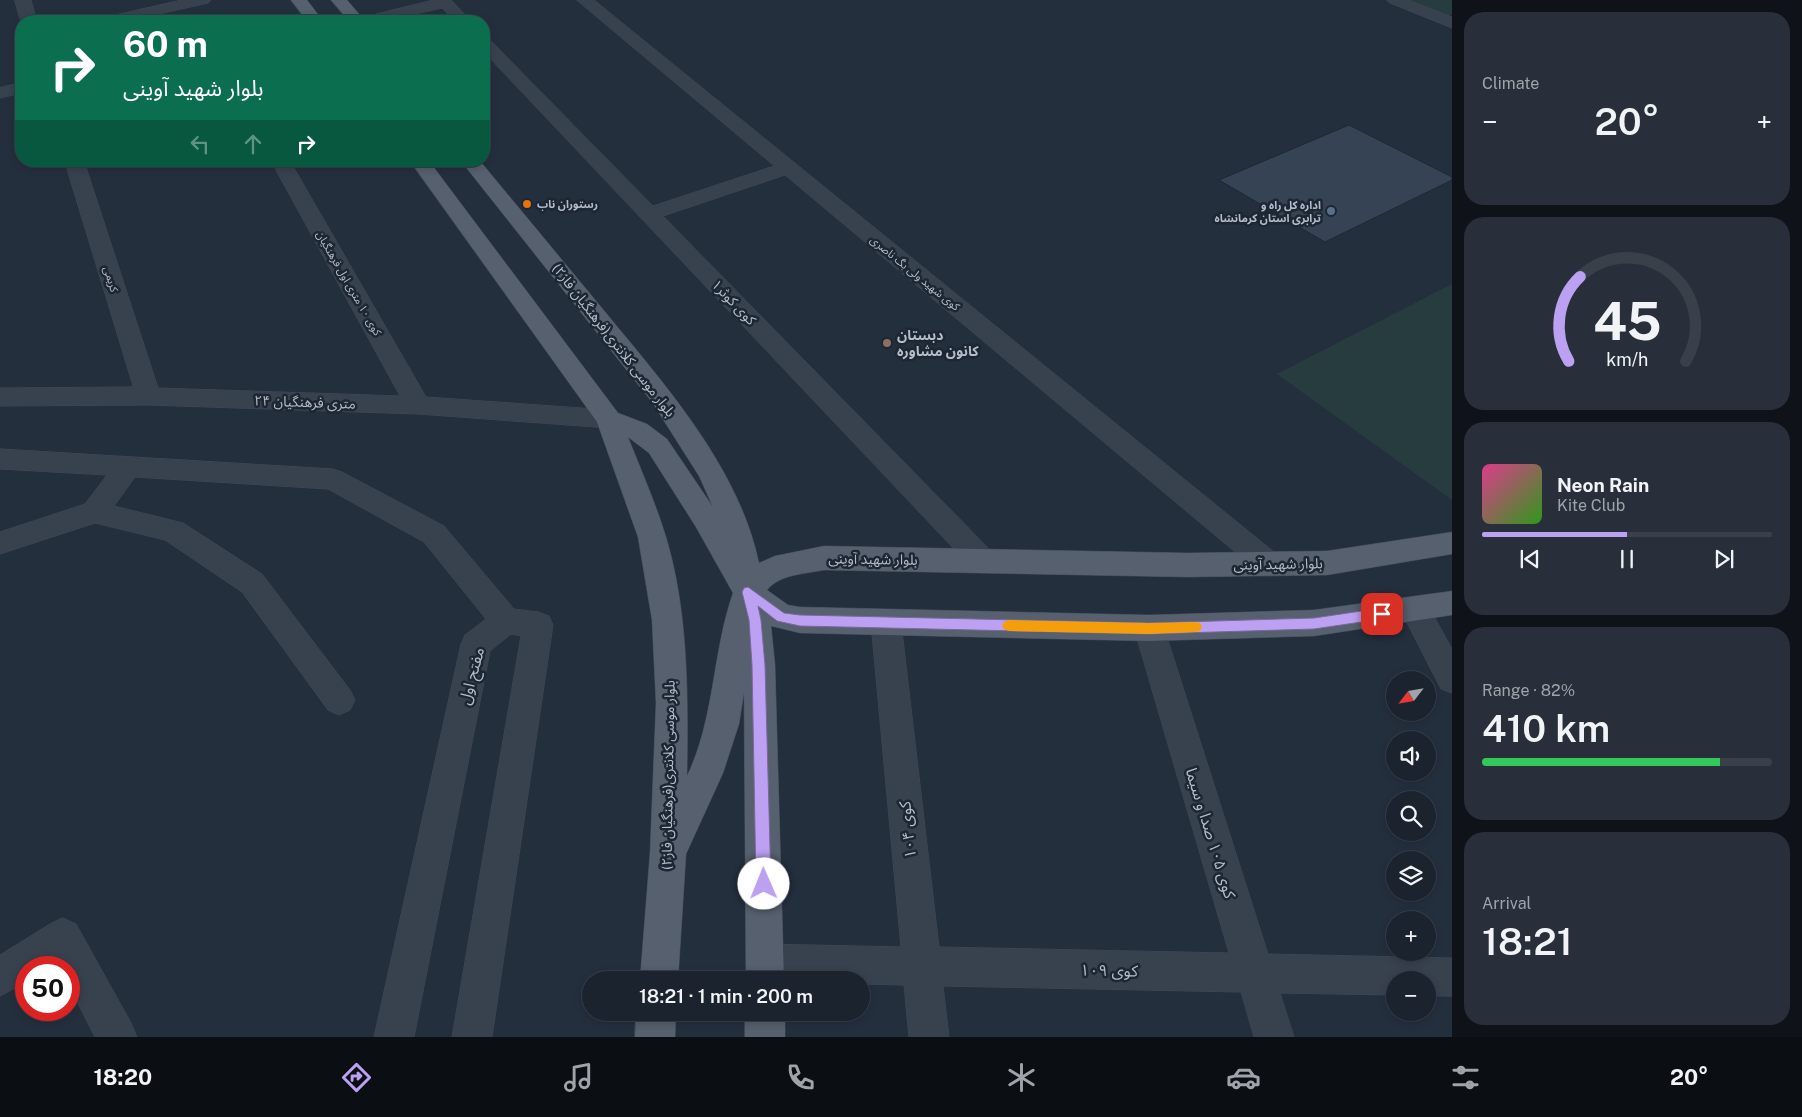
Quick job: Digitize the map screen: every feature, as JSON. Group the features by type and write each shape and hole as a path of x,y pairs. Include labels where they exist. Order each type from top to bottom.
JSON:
{"main road":[{"path":"300,0 311,15"},
{"path":"340,0 352,15"},
{"name":"بلوار موسی کلانتری(فرهنگیان فاز۲)","path":"423,167 609,419 652,538 658,562 667,620 672,703 668,853 660,971"},
{"name":"بلوار موسی کلانتری(فرهنگیان فاز۲)","path":"475,167 661,396 711,473 739,535 748,592 755,620 759,665 765,971"},
{"path":"609,419 638,431 658,446 706,520 748,592 781,618 886,623 1149,628 1314,623 1452,603"},
{"name":"بلوار شهید آوینی","path":"748,592 763,574 775,568 824,558 1188,565 1327,563 1452,543"},
{"path":"668,853 706,773 723,724 739,619 748,592"},
{"path":"655,1037 656,1021"},
{"path":"765,1021 765,1037"}],"street":[{"path":"23,0 27,15"},
{"path":"134,15 198,0"},
{"path":"1395,0 1452,23"},
{"path":"389,15 443,1 457,15"},
{"name":"کوی شهید ولی بگ ناصری","path":"595,2 788,168 1269,564"},
{"name":"کوی کوثر۱","path":"490,49 983,561"},
{"path":"0,93 15,89"},
{"name":"کریمی","path":"76,167 148,396"},
{"name":"کوی ۱۰ متری اول فرهنگیان","path":"283,167 418,405"},
{"path":"649,214 788,168"},
{"name":"۲۴ متری فرهنگیان","path":"0,397 148,396 418,405 609,419"},
{"path":"0,459 333,479 434,534 506,622 538,625 472,1037"},
{"path":"95,512 128,467"},
{"path":"0,543 95,512 173,531 252,583 339,700"},
{"path":"1415,609 1452,679"},
{"name":"مفتح اول","path":"394,1037 476,644 506,622"},
{"name":"کوی ۱۰۴","path":"886,623 929,1037"},
{"name":"کوی ۱۰۵ صدا و سیما","path":"1149,628 1274,1037"},
{"path":"0,976 63,937 117,1037"},
{"name":"کوی ۱۰۹","path":"765,971 922,966 1452,977"}],"green space":[{"path":"1400,0 1452,0 1452,14 1443,17"},
{"path":"1452,284 1452,500 1277,374"}],"building":[{"name":"اداره کل راه و ترابری استان کرمانشاه","path":"1349,125 1452,177 1452,180 1325,242 1219,180"}],"slow traffic":[{"path":"1009,626 1196,627"}],"place":[{"name":"رستوران ناب","path":"527,204"},
{"name":"اداره کل راه و ترابری استان کرمانشاه","path":"1331,211"},
{"name":"دبستان کانون مشاوره","path":"887,343"}],"route":[{"path":"764,884 759,665 755,620 748,592 781,618 886,623 1149,628 1314,623 1382,614"}]}
